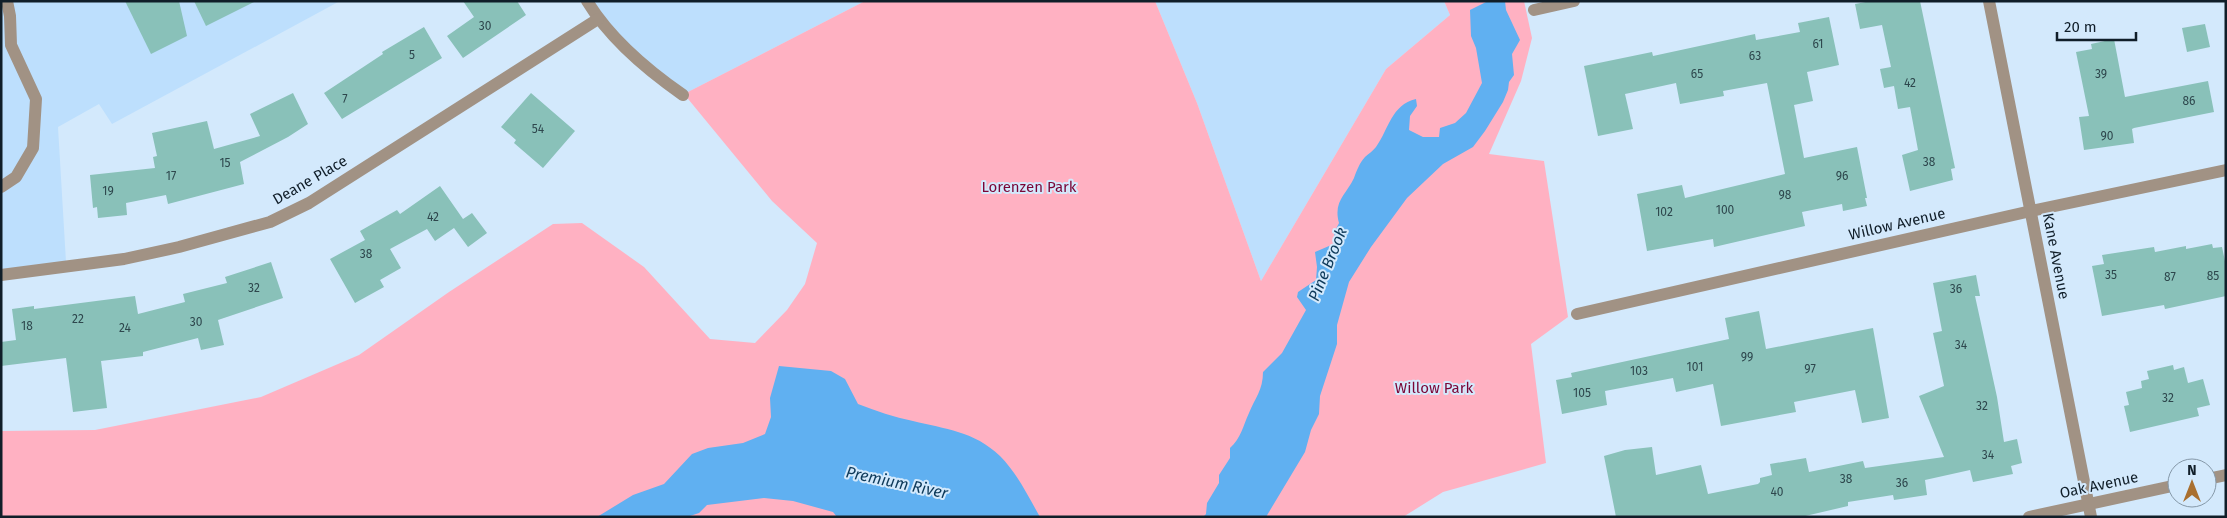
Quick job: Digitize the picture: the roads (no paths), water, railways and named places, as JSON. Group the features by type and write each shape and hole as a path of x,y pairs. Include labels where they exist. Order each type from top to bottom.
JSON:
{"street":[{"path":"1,187 16,177 33,148 36,99 6,41 10,16 7,1"},
{"path":"587,1 598,19 619,42 683,95"},
{"path":"1534,10 1574,1"},
{"name":"Kane Avenue","path":"1989,1 2091,517"},
{"name":"Deane Place","path":"1,275 124,259 270,222 309,203 598,19"},
{"name":"Willow Avenue","path":"1577,314 2031,211 2226,170"},
{"name":"Oak Avenue","path":"2029,517 2167,487"}],"water":[{"name":"Pine Brook","path":"1488,1 1505,1 1506,10 1520,40 1512,54 1514,75 1509,82 1503,102 1473,147 1443,164 1407,198 1371,247 1349,282 1337,325 1337,344 1320,396 1319,414 1311,430 1305,452 1266,517 1203,517 1206,514 1207,503 1219,483 1219,475 1230,458 1230,448 1239,436 1258,394 1262,384 1263,372 1282,353 1306,310 1297,297 1298,292 1316,280 1315,252 1336,243 1334,233 1339,223 1339,204 1361,162 1376,147 1396,112 1408,102 1416,99 1417,106 1410,116 1409,130 1423,137 1439,137 1440,128 1455,123 1466,113 1482,83 1476,48 1471,36 1470,10"},
{"name":"Premium River","path":"779,366 831,371 845,379 858,404 892,416 959,432 980,441 1000,456 1012,470 1040,517 837,517 833,512 793,501 764,498 707,505 699,513 687,517 597,517 633,495 664,484 692,454 708,448 743,443 765,434 771,417 770,398"}],"park label":[{"name":"Lorenzen Park","path":"1029,187"},
{"name":"Willow Park","path":"1434,388"}]}
